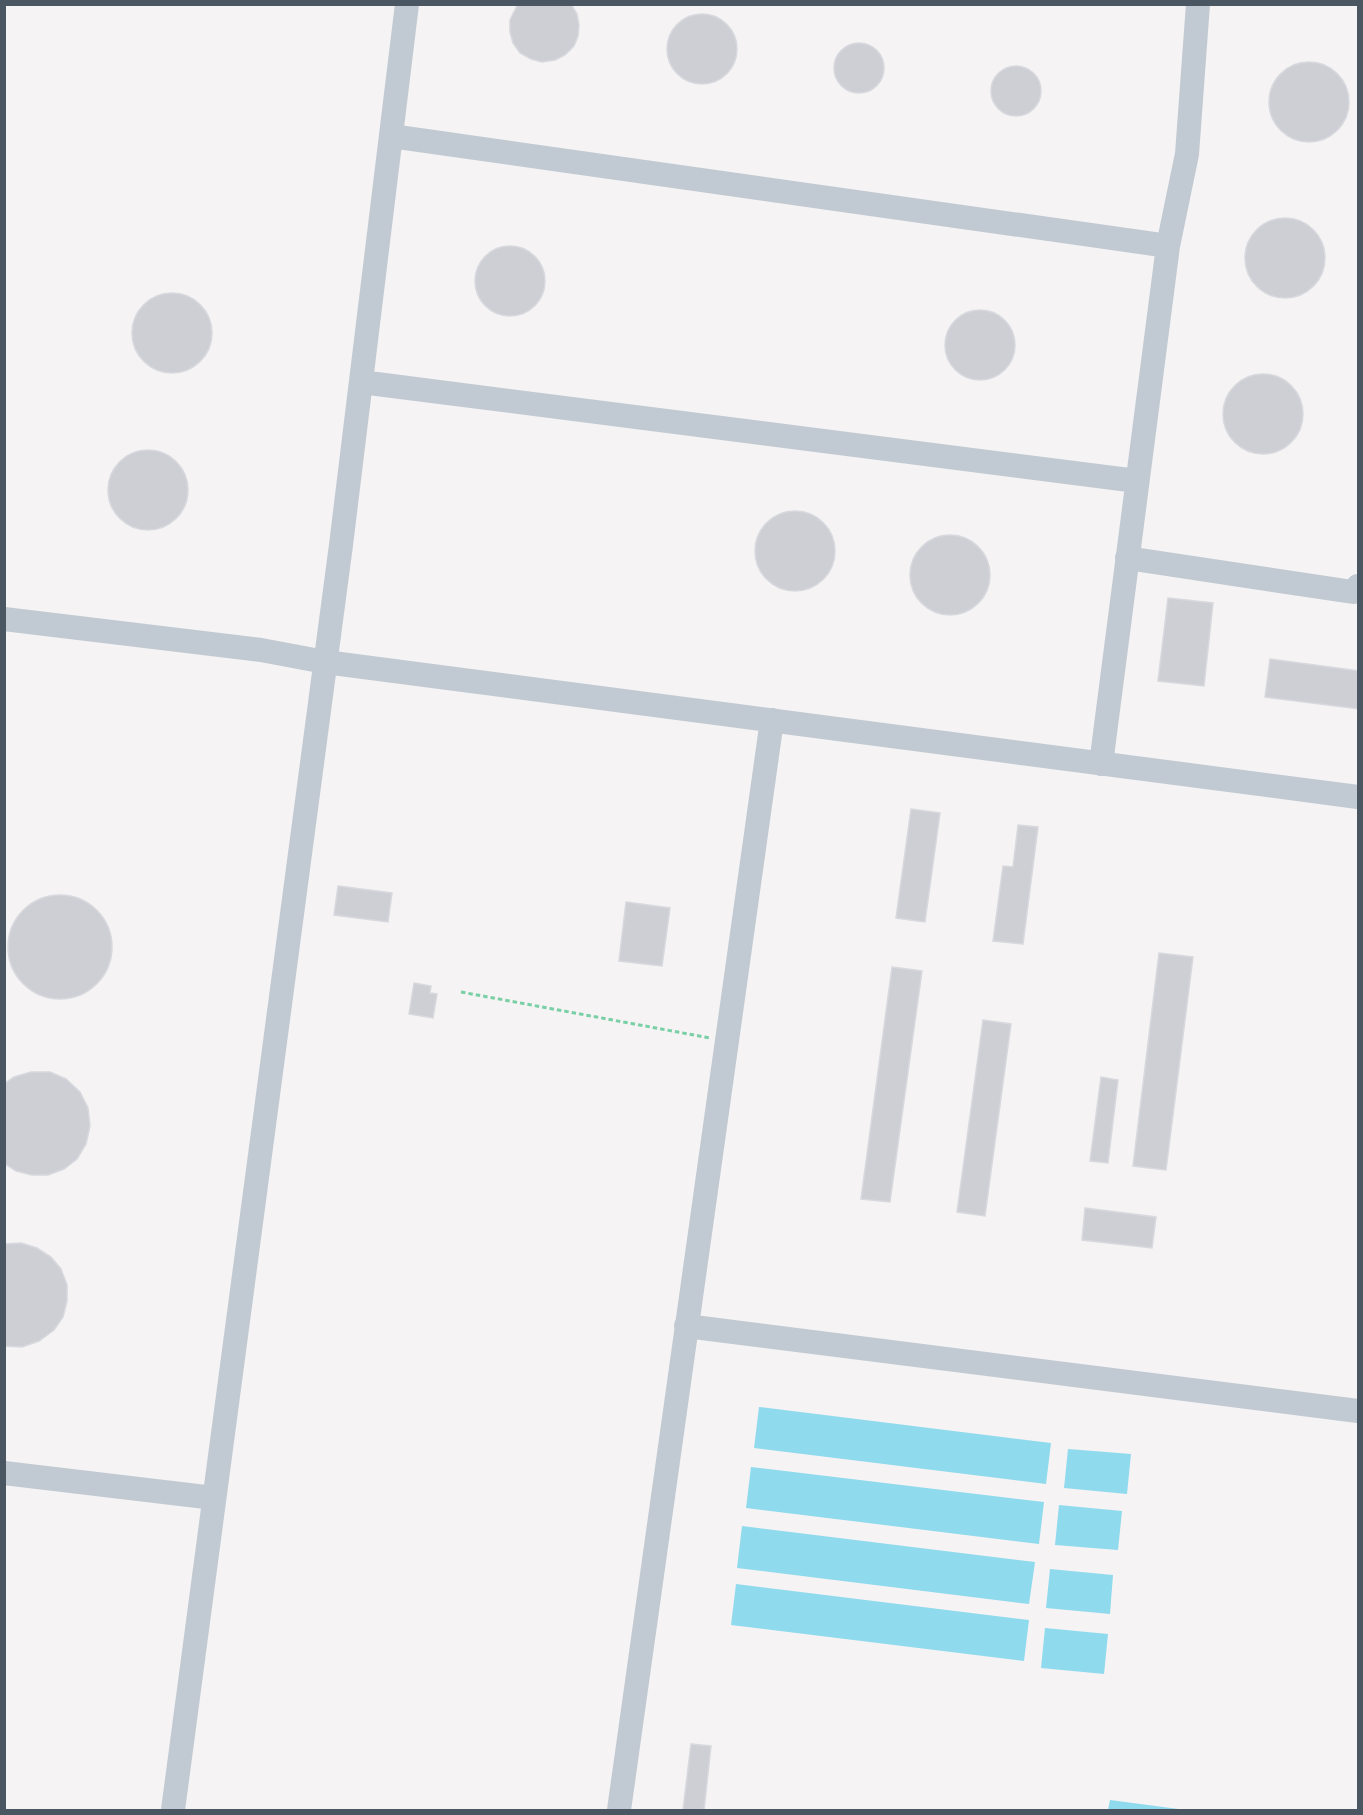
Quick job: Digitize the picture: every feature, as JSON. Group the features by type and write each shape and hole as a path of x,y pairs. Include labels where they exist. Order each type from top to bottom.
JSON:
{"lane":[{"path":"173,1810 325,662 407,4"},
{"path":"1101,764 1168,246 1187,154 1198,4"},
{"path":"391,136 1168,246"},
{"path":"361,382 1137,481"},
{"path":"1127,558 1357,591"},
{"path":"4,619 261,650 325,662 1359,797"},
{"path":"619,1810 772,720"},
{"path":"686,1326 1359,1411"},
{"path":"4,1473 214,1498"}],"path":[{"path":"461,992 727,1041"}],"water":[{"path":"759,1407 1051,1443 1046,1484 754,1448"},
{"path":"1068,1449 1131,1454 1127,1494 1064,1488"},
{"path":"751,1467 1044,1502 1039,1544 746,1508"},
{"path":"1059,1505 1122,1511 1118,1550 1055,1545"},
{"path":"742,1526 1035,1562 1029,1604 737,1568"},
{"path":"1050,1569 1113,1575 1110,1614 1046,1608"},
{"path":"736,1584 1029,1620 1024,1661 731,1625"},
{"path":"1045,1628 1108,1634 1104,1674 1041,1668"},
{"path":"1110,1800 1186,1810 1108,1810"}],"building":[{"path":"518,4 571,4 577,14 579,25 574,46 565,55 555,60 542,62 520,53 513,43 510,32 510,20"},
{"path":"702,14 721,20 731,30 737,49 731,68 721,78 702,84 683,78 673,68 667,49 673,30 683,20"},
{"path":"859,43 877,50 884,68 877,86 859,93 841,86 834,68 841,50"},
{"path":"1309,62 1324,65 1337,74 1346,87 1349,102 1346,117 1337,130 1324,139 1309,142 1294,139 1281,130 1272,117 1269,102 1272,87 1281,74 1294,65"},
{"path":"1011,66 1021,66 1034,73 1041,86 1041,96 1034,109 1021,116 1011,116 1002,112 995,105 991,96 991,86 995,77 1002,70"},
{"path":"1285,218 1300,221 1313,230 1322,243 1325,258 1322,273 1313,286 1300,295 1285,298 1270,295 1257,286 1248,273 1245,258 1248,243 1257,230 1270,221"},
{"path":"510,246 529,252 539,262 545,281 539,300 529,310 510,316 491,310 481,300 475,281 481,262 491,252"},
{"path":"172,293 187,296 200,305 209,318 212,333 209,348 200,361 187,370 172,373 157,370 144,361 135,348 132,333 135,318 144,305 157,296"},
{"path":"980,310 999,316 1009,326 1015,345 1009,364 999,374 980,380 961,374 951,364 945,345 951,326 961,316"},
{"path":"1263,374 1278,377 1291,386 1300,399 1303,414 1300,429 1291,442 1278,451 1263,454 1248,451 1235,442 1226,429 1223,414 1226,399 1235,386 1248,377"},
{"path":"148,450 163,453 176,462 185,475 188,490 185,505 176,518 163,527 148,530 133,527 120,518 111,505 108,490 111,475 120,462 133,453"},
{"path":"795,511 810,514 823,523 832,536 835,551 832,566 823,579 810,588 795,591 780,588 767,579 758,566 755,551 758,536 767,523 780,514"},
{"path":"950,535 965,538 978,547 987,560 990,575 987,590 978,603 965,612 950,615 935,612 922,603 913,590 910,575 913,560 922,547 935,538"},
{"path":"1168,598 1213,603 1204,686 1158,681"},
{"path":"1270,659 1359,671 1359,709 1265,697"},
{"path":"911,809 940,813 925,922 896,918"},
{"path":"1018,825 1038,827 1023,944 993,941 1003,866 1013,867"},
{"path":"338,886 392,893 388,922 334,915"},
{"path":"60,895 80,899 97,910 108,927 112,947 108,967 97,984 80,995 60,999 40,995 23,984 12,967 8,947 12,927 23,910 40,899"},
{"path":"626,902 670,908 662,966 619,961"},
{"path":"1159,953 1193,957 1166,1170 1133,1166"},
{"path":"892,967 922,971 890,1202 861,1199"},
{"path":"414,983 431,986 430,993 437,994 433,1018 409,1014"},
{"path":"983,1020 1011,1024 985,1216 957,1212"},
{"path":"31,1072 50,1072 66,1079 80,1092 88,1108 90,1126 86,1144 77,1159 64,1169 48,1175 32,1175 16,1171 4,1163 4,1084 14,1077"},
{"path":"1101,1077 1118,1080 1108,1163 1090,1161"},
{"path":"1085,1208 1156,1217 1152,1248 1082,1240"},
{"path":"21,1243 37,1248 51,1257 61,1269 67,1285 67,1301 63,1317 54,1330 39,1341 22,1347 4,1346 4,1244"},
{"path":"691,1744 711,1746 704,1810 683,1810"}]}
